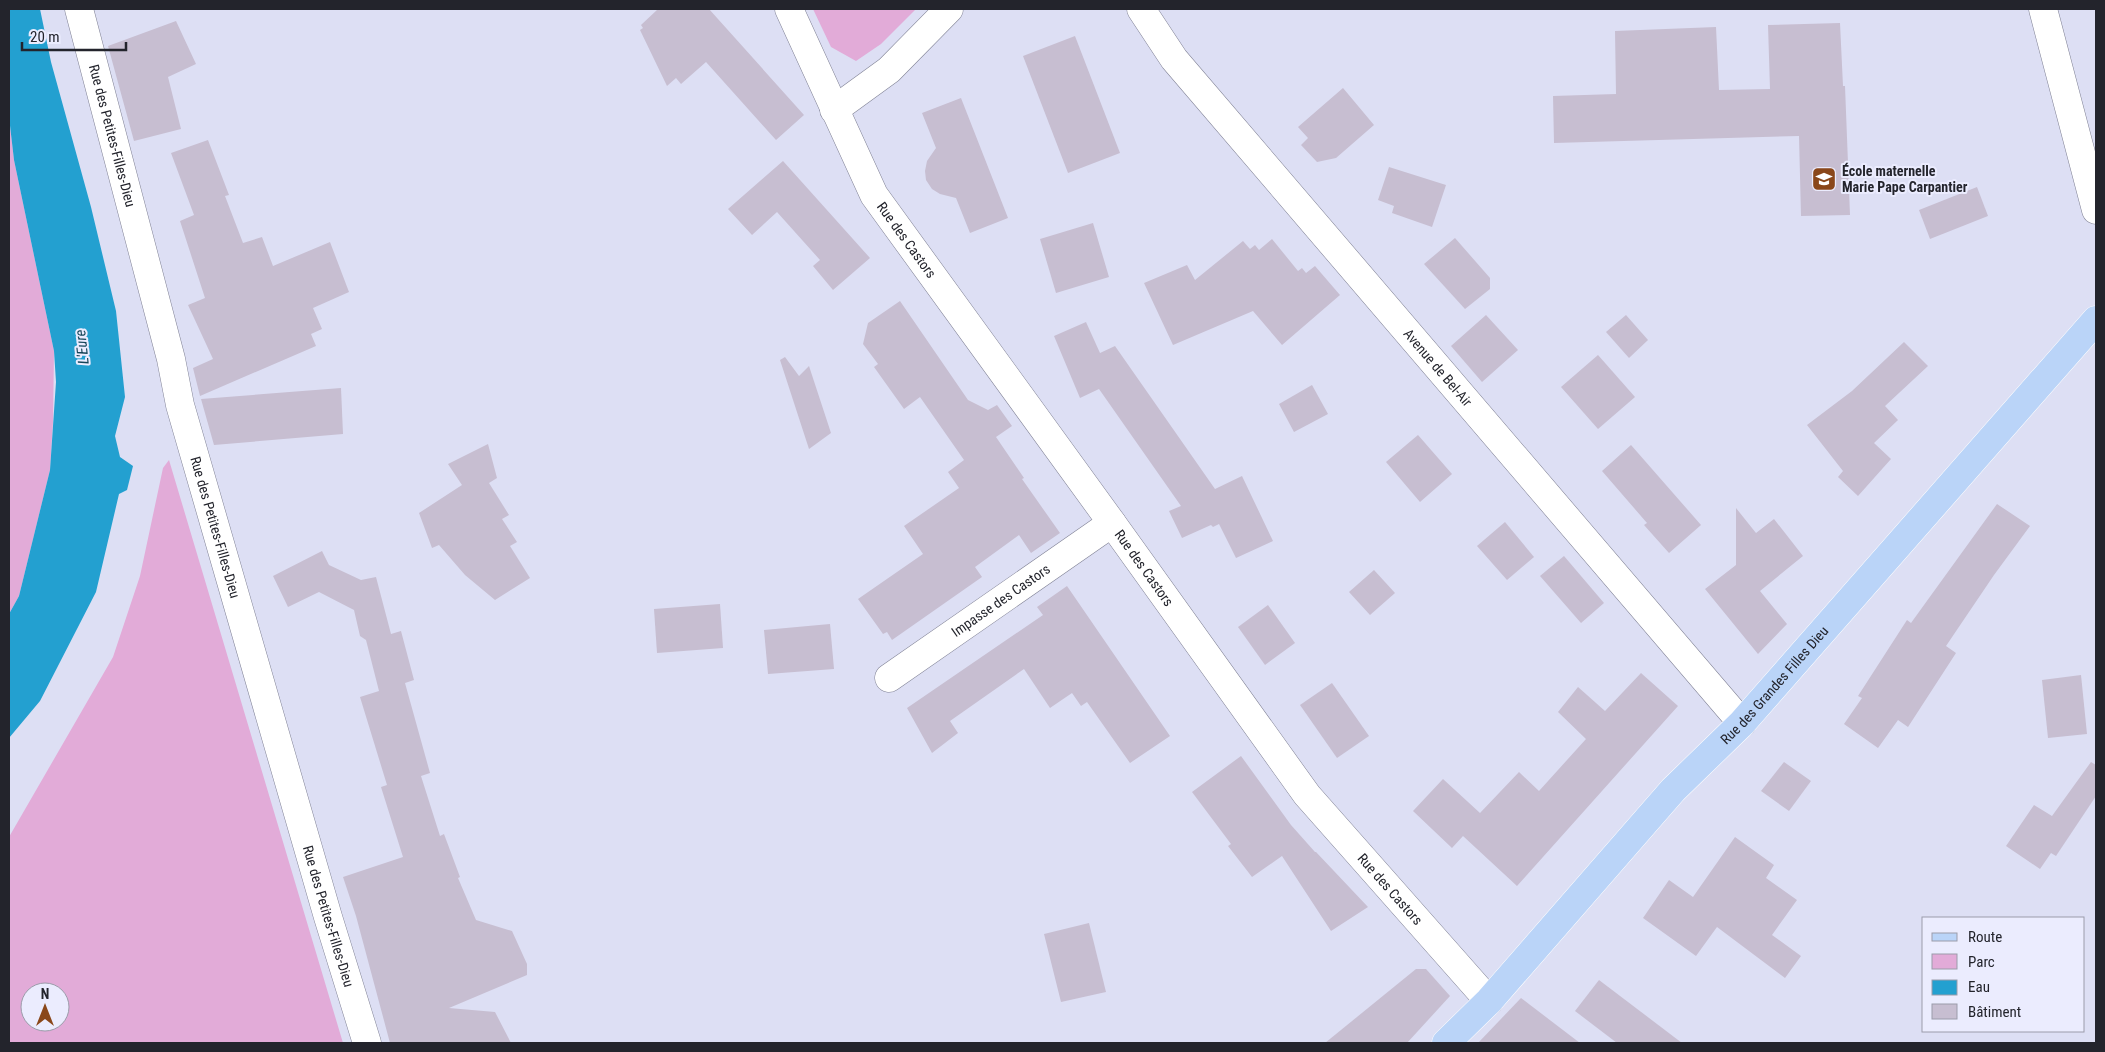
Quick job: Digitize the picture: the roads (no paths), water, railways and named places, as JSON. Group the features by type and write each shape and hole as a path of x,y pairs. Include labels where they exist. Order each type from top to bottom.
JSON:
{"main road":[{"name":"Rue des Grandes Filles Dieu","path":"1446,1043 1489,1001 1673,790 1742,723 2096,320"}],"street":[{"name":"Rue des Petites-Filles-Dieu","path":"79,9 168,350 180,405 328,917 367,1043"},
{"name":"Rue des Castors","path":"789,9 874,195 1306,795 1489,1001"},
{"path":"834,110 889,70 950,9"},
{"name":"Avenue de Bel-Air","path":"1141,9 1180,66 1742,723"},
{"path":"2043,9 2096,210"},
{"name":"Impasse des Castors","path":"889,678 1112,523"}],"water":[{"name":"L'Eure","path":"9,9 40,9 51,62 91,207 116,311 125,397 115,436 120,457 133,466 127,490 119,494 96,592 40,701 9,738 9,614 19,596 50,470 56,382 54,351 14,160 9,117"}],"place":[{"name":"École maternelle Marie Pape Carpantier","path":"1824,179"}]}
